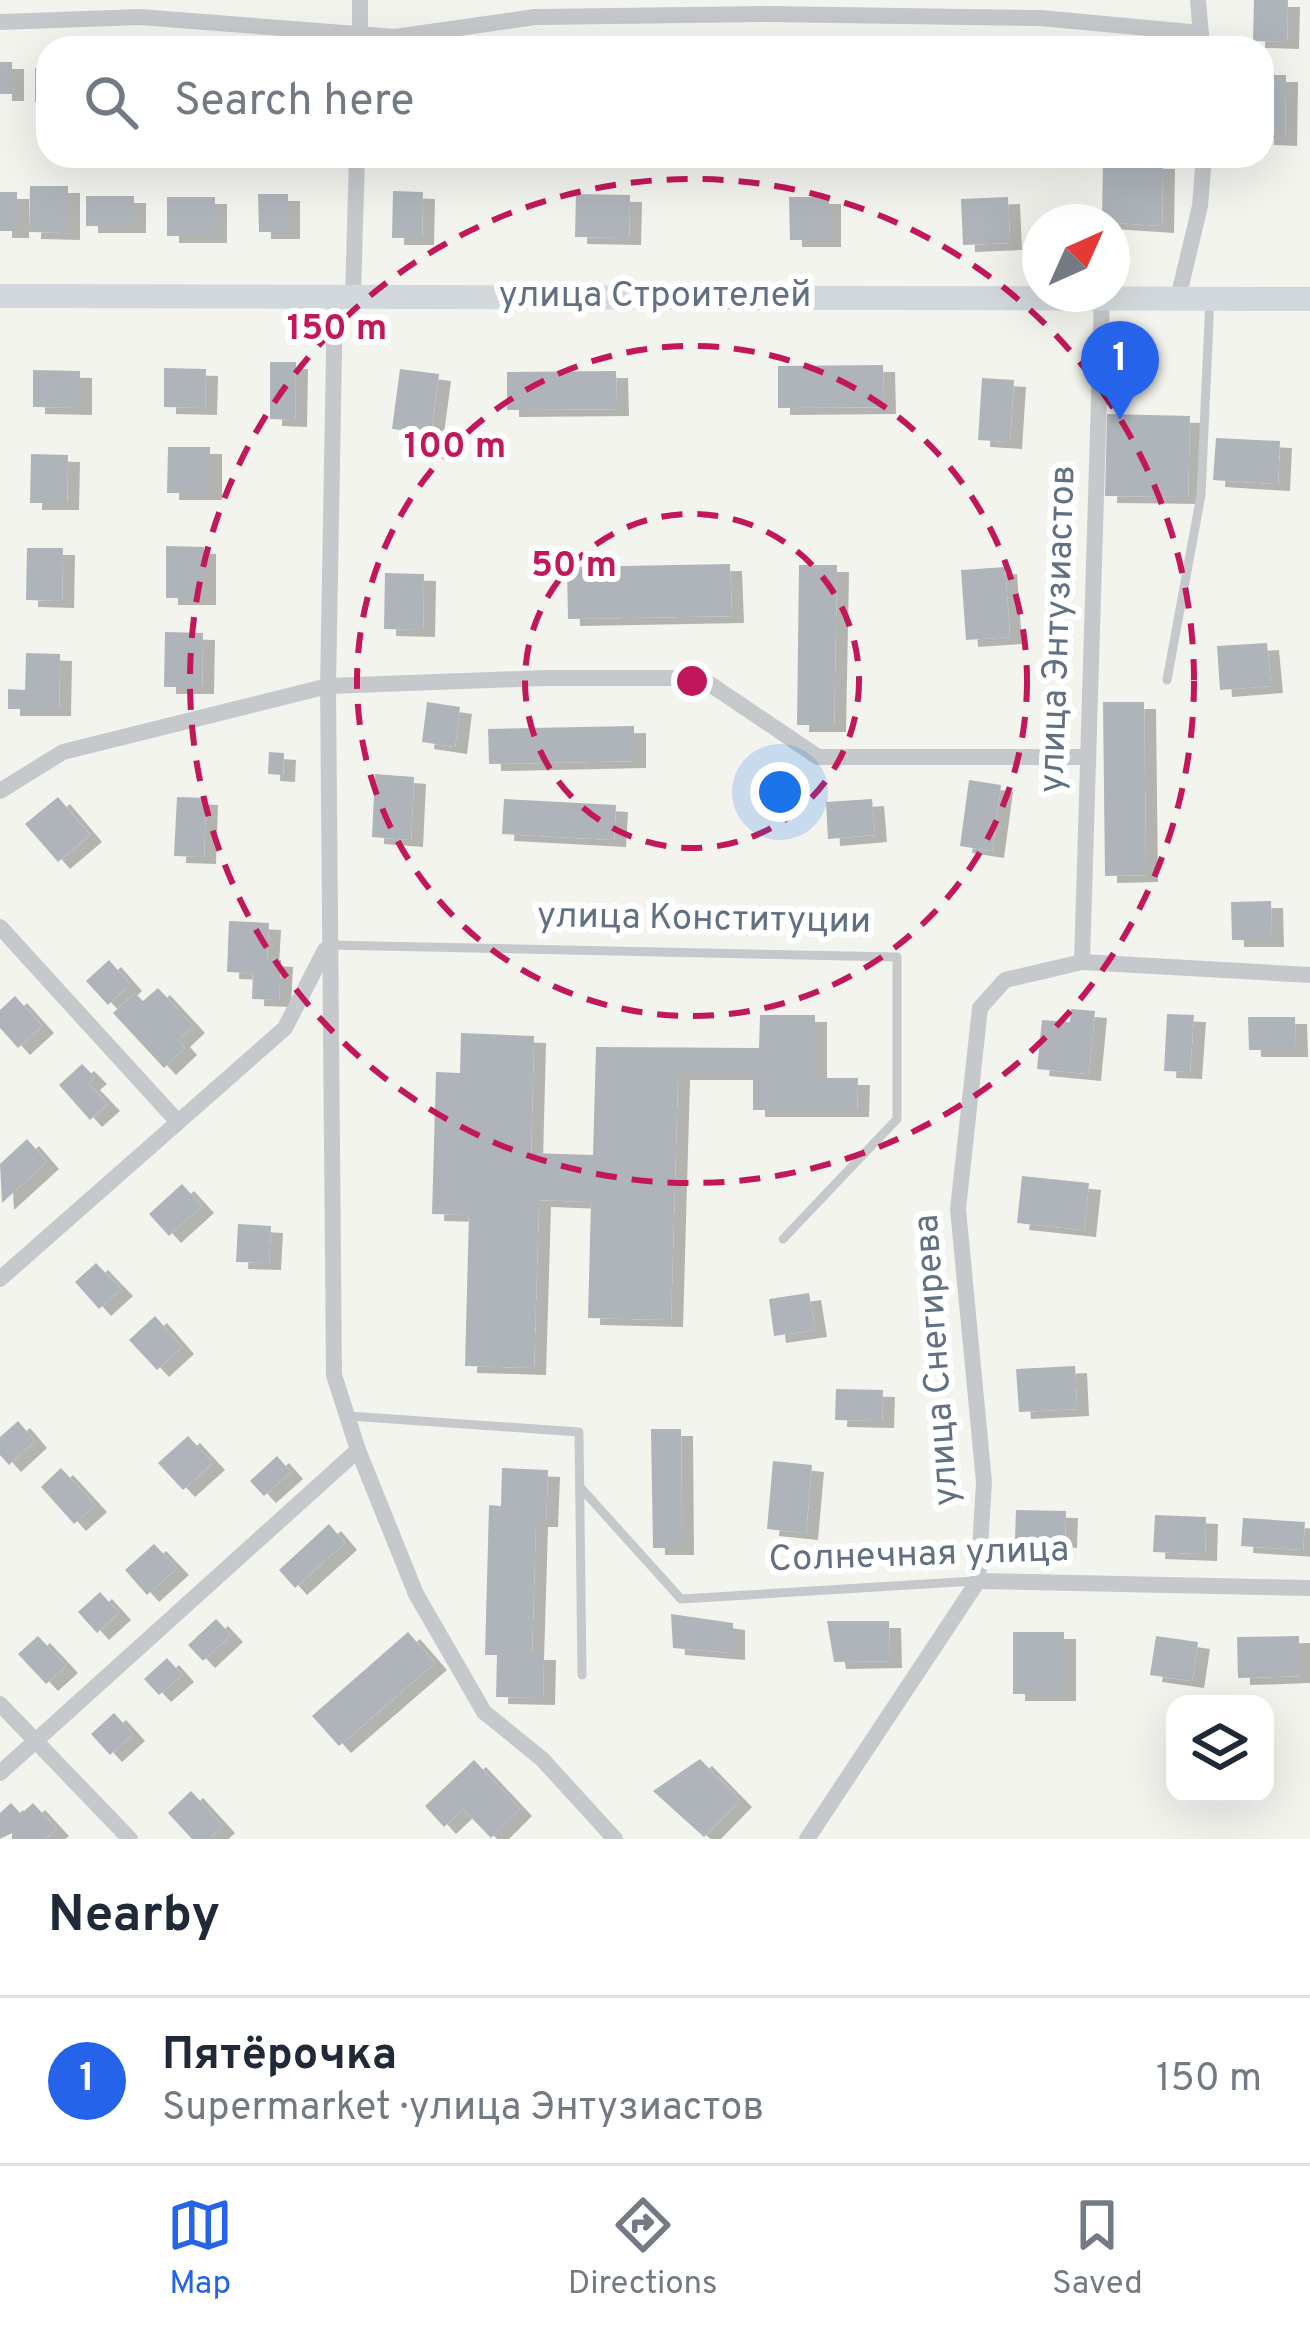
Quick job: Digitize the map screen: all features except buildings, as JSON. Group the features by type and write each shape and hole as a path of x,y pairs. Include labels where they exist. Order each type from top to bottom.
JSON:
{"main road":[{"name":"улица Строителей","path":"0,296 1022,298"},
{"name":"улица Строителей","path":"1130,298 1310,299"}],"street":[{"path":"360,36 361,0"},
{"path":"1198,0 1201,36"},
{"path":"408,36 535,17 770,14 1041,18 1172,36"},
{"path":"0,22 140,17 314,36"},
{"path":"356,168 344,297 328,686 334,1375 358,1450 416,1594 484,1712 542,1759 615,1839"},
{"path":"1178,298 1200,206 1203,168"},
{"name":"улица Энтузиастов","path":"1082,962 1102,312"},
{"path":"0,791 63,752 328,686 701,678 818,757 1088,757"},
{"path":"0,927 178,1122"},
{"path":"0,1279 284,1028 328,945"},
{"path":"1082,962 1310,975"},
{"name":"улица Снегирева","path":"978,1581 983,1482 958,1209 980,1008 1005,980 1082,962"},
{"path":"0,1773 358,1450"},
{"path":"807,1839 978,1581"},
{"name":"Солнечная улица","path":"978,1581 1310,1588"},
{"path":"0,1704 130,1839"}],"lane":[{"path":"1167,680 1201,495 1210,298"},
{"name":"улица Конституции","path":"328,945 897,957 897,1119 783,1239"},
{"path":"347,1416 579,1432 582,1676"},
{"name":"Солнечная улица","path":"580,1487 681,1599 978,1581"}],"place":[{"name":"Пятёрочка","path":"1120,420"}]}
